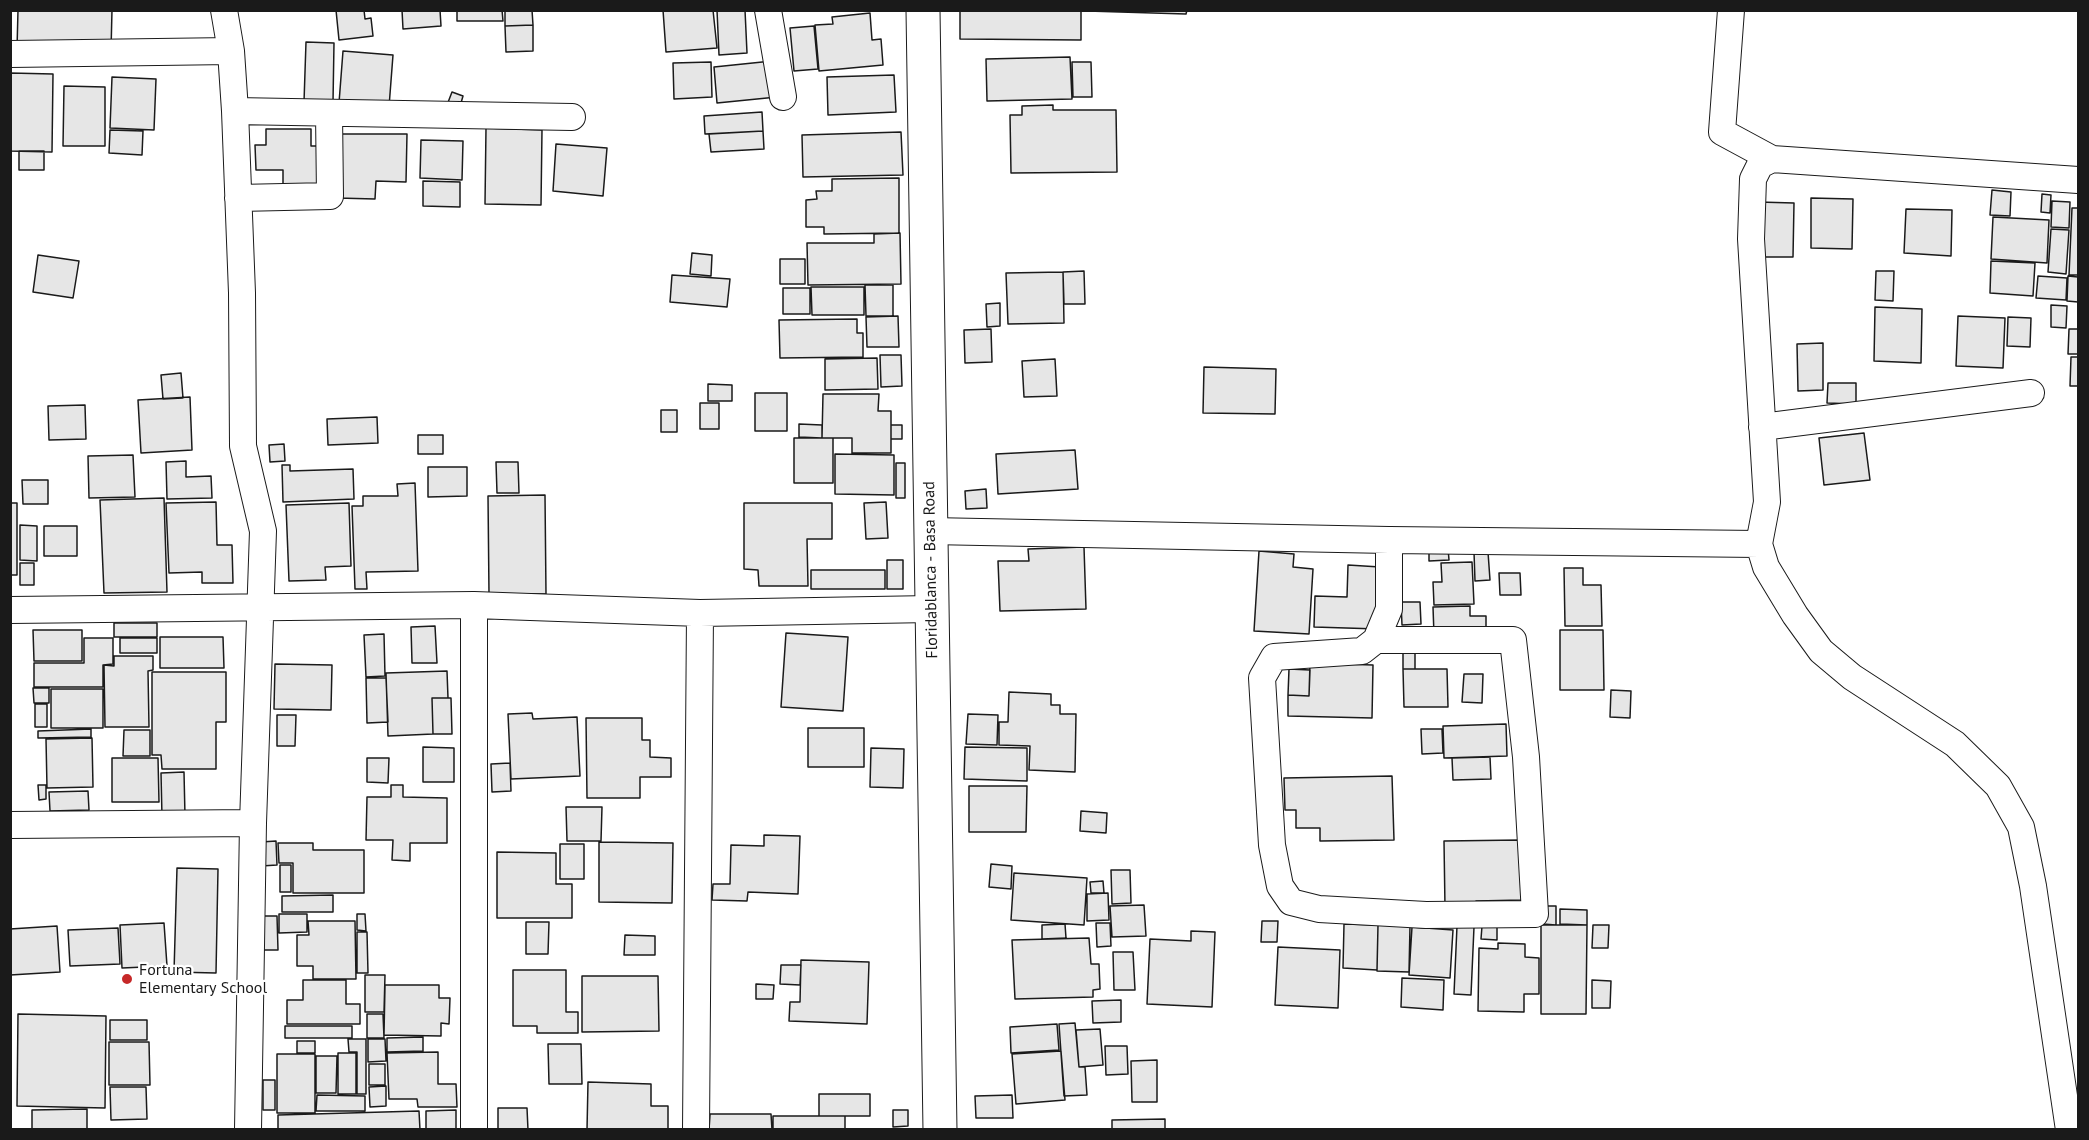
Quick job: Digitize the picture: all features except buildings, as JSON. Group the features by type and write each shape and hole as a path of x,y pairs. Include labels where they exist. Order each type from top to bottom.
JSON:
{"main road":[{"name":"Floridablanca - Basa Road","path":"923,10 940,1130"}],"street":[{"path":"224,10 231,51 235,111 242,293 243,446 263,531 253,823 248,1130"},
{"path":"768,10 783,97"},
{"path":"1731,10 1722,132 1772,159 2079,180"},
{"path":"10,54 231,51"},
{"path":"235,111 572,117"},
{"path":"238,198 330,196 329,112"},
{"path":"1772,159 1760,165 1753,180 1750,239 1767,502 1759,544 1766,567 1795,615 1821,651 1852,677 1955,744 1998,786 2021,827 2034,886 2069,1130"},
{"path":"1762,426 2031,393"},
{"path":"930,531 1389,540 1759,544"},
{"path":"1376,640 1513,640 1526,757 1535,914 1426,915 1319,909 1291,902 1280,886 1272,845 1262,678 1274,657 1362,651 1376,640 1389,609 1389,540"},
{"path":"474,605 474,1130"},
{"path":"10,610 474,605 700,613 931,609"},
{"path":"696,1130 700,613"},
{"path":"10,825 253,823"}],"place":[{"name":"Fortuna Elementary School","path":"127,979"}]}
